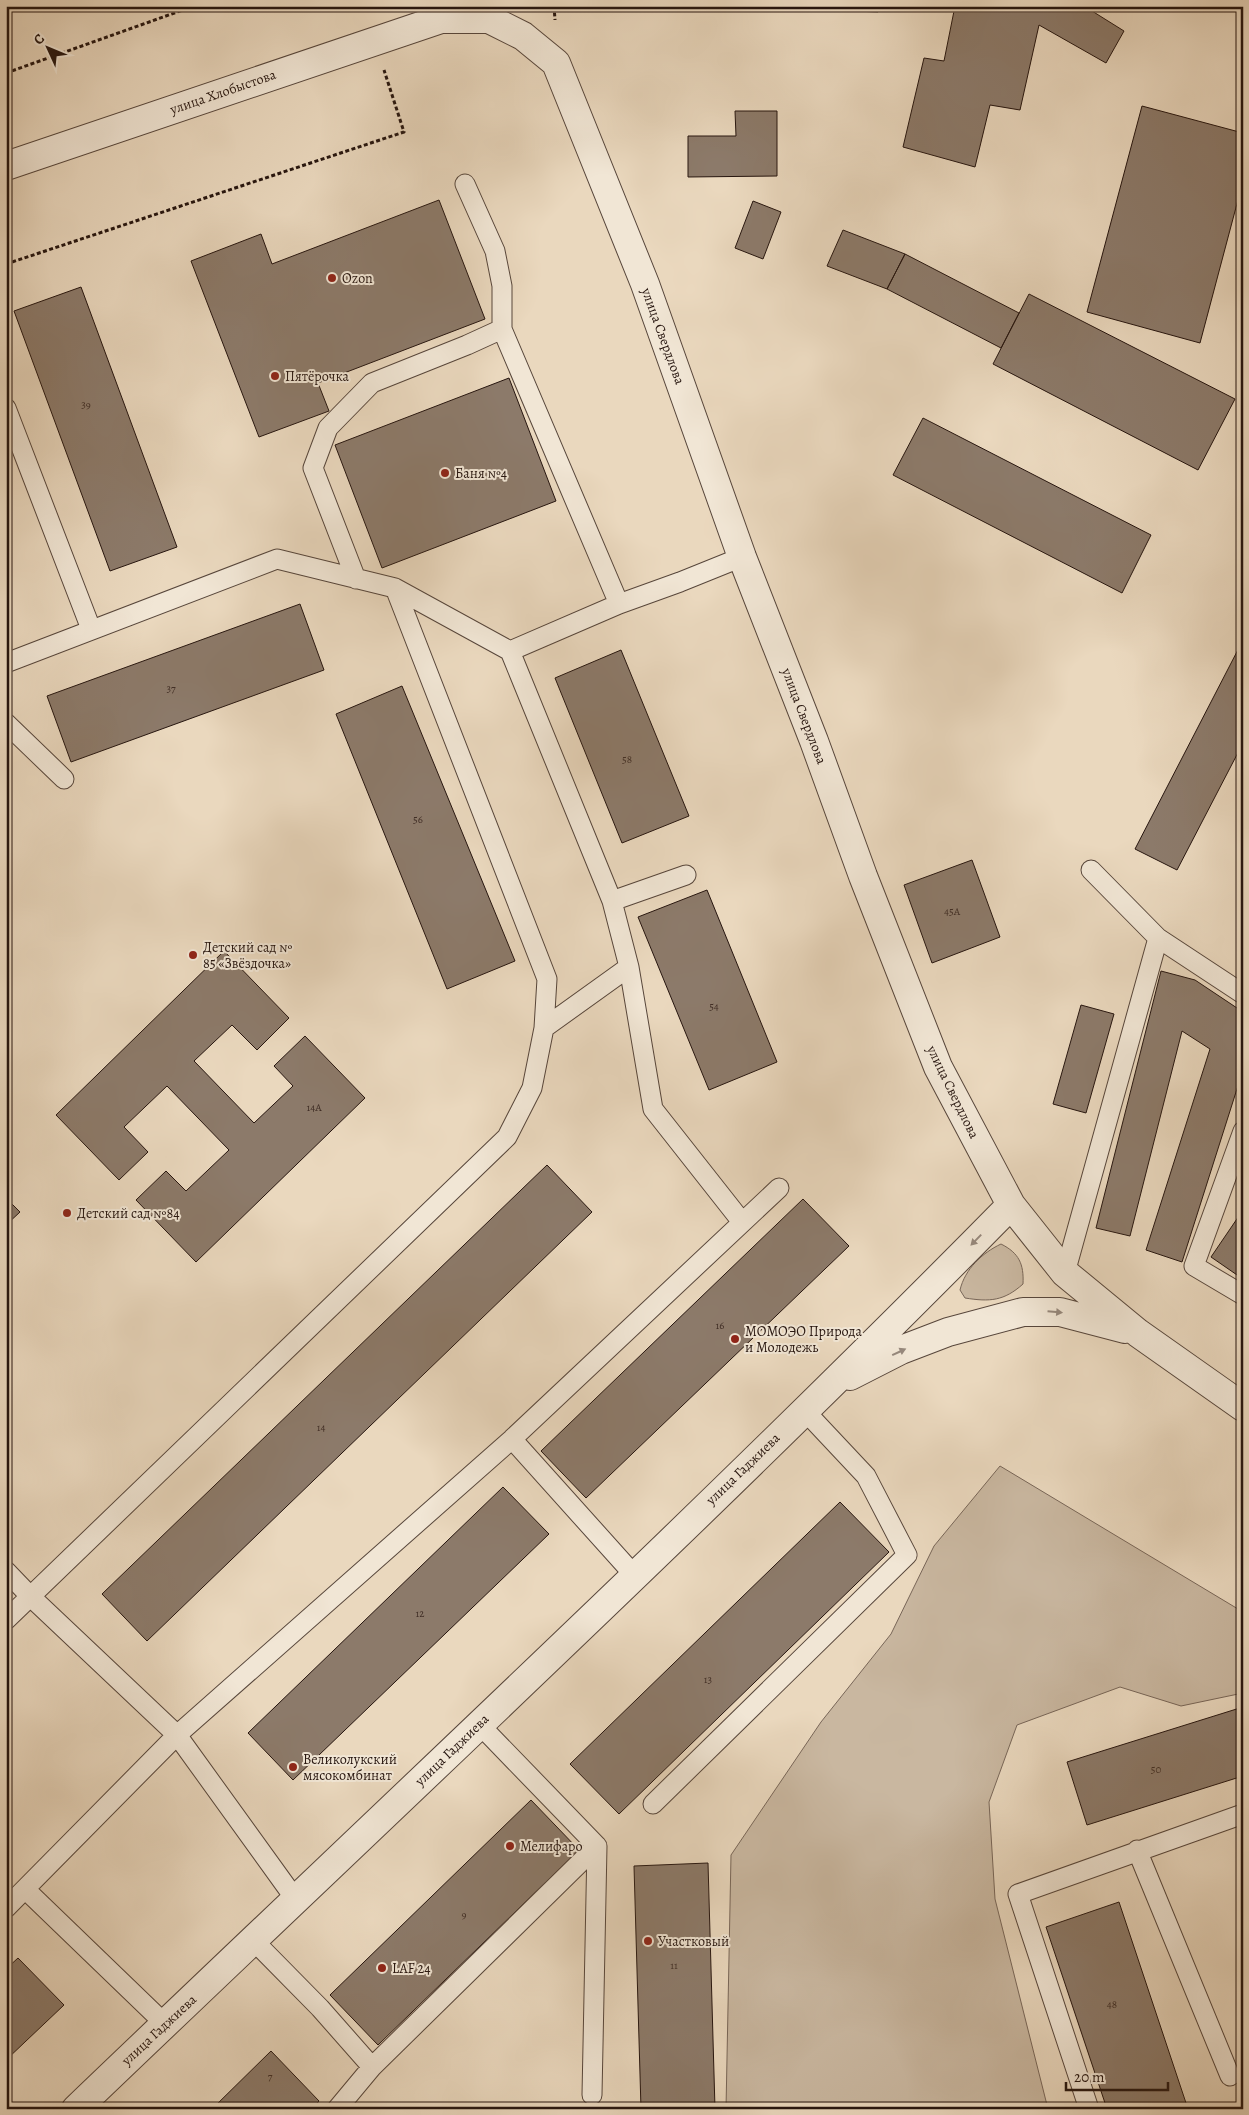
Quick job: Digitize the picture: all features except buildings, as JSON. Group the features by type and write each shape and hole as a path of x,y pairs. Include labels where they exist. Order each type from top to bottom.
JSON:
{"street":[{"name":"улица Хлобыстова","path":"6,166 374,41 438,13"},
{"name":"улица Свердлова","path":"438,13 489,19 522,36 556,63 645,284 742,557 814,741 862,876 938,1067 1011,1205 1065,1273 1138,1333 1243,1407"},
{"name":"улица Гаджиева","path":"76,2109 635,1576 917,1300 1011,1205"},
{"name":"улица Гаджиева","path":"824,1389 901,1350 948,1332 1023,1312 1060,1312 1105,1322 1138,1333"}],"lane":[{"path":"465,184 495,250 502,286 502,329 619,604"},
{"path":"356,579 313,468 328,428 372,383 467,346 502,329"},
{"path":"6,408 91,629"},
{"path":"510,651 619,604 742,557"},
{"path":"6,663 276,559 395,588 510,651 612,901 629,967 654,1109 742,1222"},
{"path":"6,1620 507,1137 532,1088 544,1028 547,979 395,588"},
{"path":"6,723 64,779"},
{"path":"1091,870 1158,938 1243,994"},
{"path":"612,901 686,875"},
{"path":"1065,1273 1158,938"},
{"path":"544,1028 629,967"},
{"path":"1243,1131 1194,1266 1243,1295"},
{"path":"6,1908 177,1735 512,1439 779,1188"},
{"path":"653,1804 907,1555 866,1476 804,1410"},
{"path":"512,1439 635,1576"},
{"path":"6,1571 177,1735 296,1900"},
{"path":"479,1724 598,1846 592,2095"},
{"path":"1089,2109 1018,1894 1137,1850 1243,1814"},
{"path":"337,2109 372,2067 598,1846"},
{"path":"1137,1850 1230,2076"},
{"path":"24,1889 165,2024"},
{"path":"254,1940 320,2008 372,2067"}],"path":[{"path":"6,73 194,6"},
{"path":"6,264 404,132 374,41"}],"shaded area":[{"path":"1001,1244 1012,1251 1019,1260 1023,1271 1023,1284 1009,1294 996,1299 965,1298 960,1290 962,1282 970,1269 987,1252"},
{"path":"1000,1466 1243,1612 1243,1693 1181,1706 1120,1687 1017,1725 989,1802 995,1899 1048,2109 726,2109 731,1855 821,1722 891,1634 934,1546"}],"place":[{"name":"Ozon","path":"332,278"},
{"name":"Пятёрочка","path":"275,376"},
{"name":"Баня №4","path":"445,473"},
{"name":"Детский сад № 85 «Звёздочка»","path":"193,955"},
{"name":"Детский сад №84","path":"67,1213"},
{"name":"МОМОЭО Природа и Молодежь","path":"735,1339"},
{"name":"Великолукский мясокомбинат","path":"293,1767"},
{"name":"Мелифаро","path":"510,1846"},
{"name":"Участковый","path":"648,1941"},
{"name":"LAF 24","path":"382,1968"}]}
